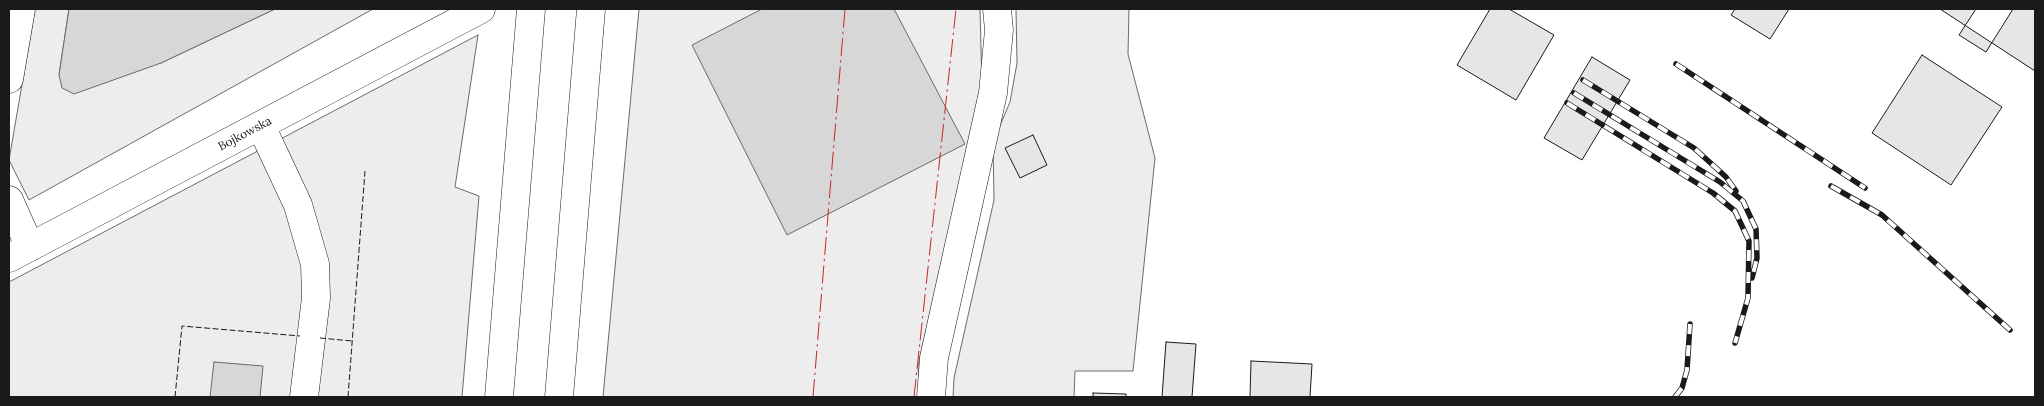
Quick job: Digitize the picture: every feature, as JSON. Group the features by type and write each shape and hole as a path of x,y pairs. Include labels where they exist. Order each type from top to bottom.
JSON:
{"main road":[{"path":"9,79 21,9"},
{"name":"Bojkowska","path":"19,253 481,9"},
{"path":"499,397 531,9"},
{"path":"559,397 591,9"},
{"path":"931,397 934,358 993,93 999,30 997,9"},
{"path":"261,126 298,205 315,264 316,298 304,397"},
{"path":"9,200 19,253"}],"shaded area":[{"path":"35,9 69,9 59,75 161,63 275,9 373,9 29,200 9,160"},
{"path":"69,9 275,9 161,63 74,94 62,88 59,75"},
{"path":"639,9 980,9 982,86 918,366 920,397 603,397"},
{"path":"762,9 894,9 965,144 787,235 692,45"},
{"path":"1016,9 1129,9 1128,54 1155,158 1133,371 1075,371 1074,397 953,397 954,378 994,200 993,142 1010,102 1017,63"},
{"path":"478,35 455,187 479,196 462,397 9,397 9,282"},
{"path":"214,362 263,366 260,397 210,397"}],"building":[{"path":"1490,9 1509,9 1554,35 1516,100 1457,65"},
{"path":"1735,9 1789,9 1770,39 1731,15"},
{"path":"1940,9 2035,9 2035,71"},
{"path":"1976,9 2013,9 1986,52 1959,35"},
{"path":"1922,55 2002,107 1951,185 1872,133"},
{"path":"1592,57 1630,80 1582,160 1544,138"},
{"path":"1033,135 1047,165 1020,178 1005,148"},
{"path":"1166,342 1196,344 1192,397 1162,397"},
{"path":"1251,361 1312,364 1310,397 1250,397"},
{"path":"1093,393 1126,394 1126,397 1093,397"}],"railway":[{"path":"1676,64 1865,188"},
{"path":"1583,80 1694,148 1726,177 1736,191"},
{"path":"1574,93 1720,182 1743,201 1756,229 1757,258 1752,278"},
{"path":"1567,103 1713,193 1735,211 1749,241 1748,298 1735,343"},
{"path":"1831,186 1882,215 2010,330"},
{"path":"1675,397 1682,388 1687,370 1690,324"}],"fence":[{"path":"348,397 365,171"},
{"path":"175,397 182,326 300,336"},
{"path":"320,338 352,341"}],"power":[{"path":"813,397 845,9"},
{"path":"914,397 956,9"}]}
